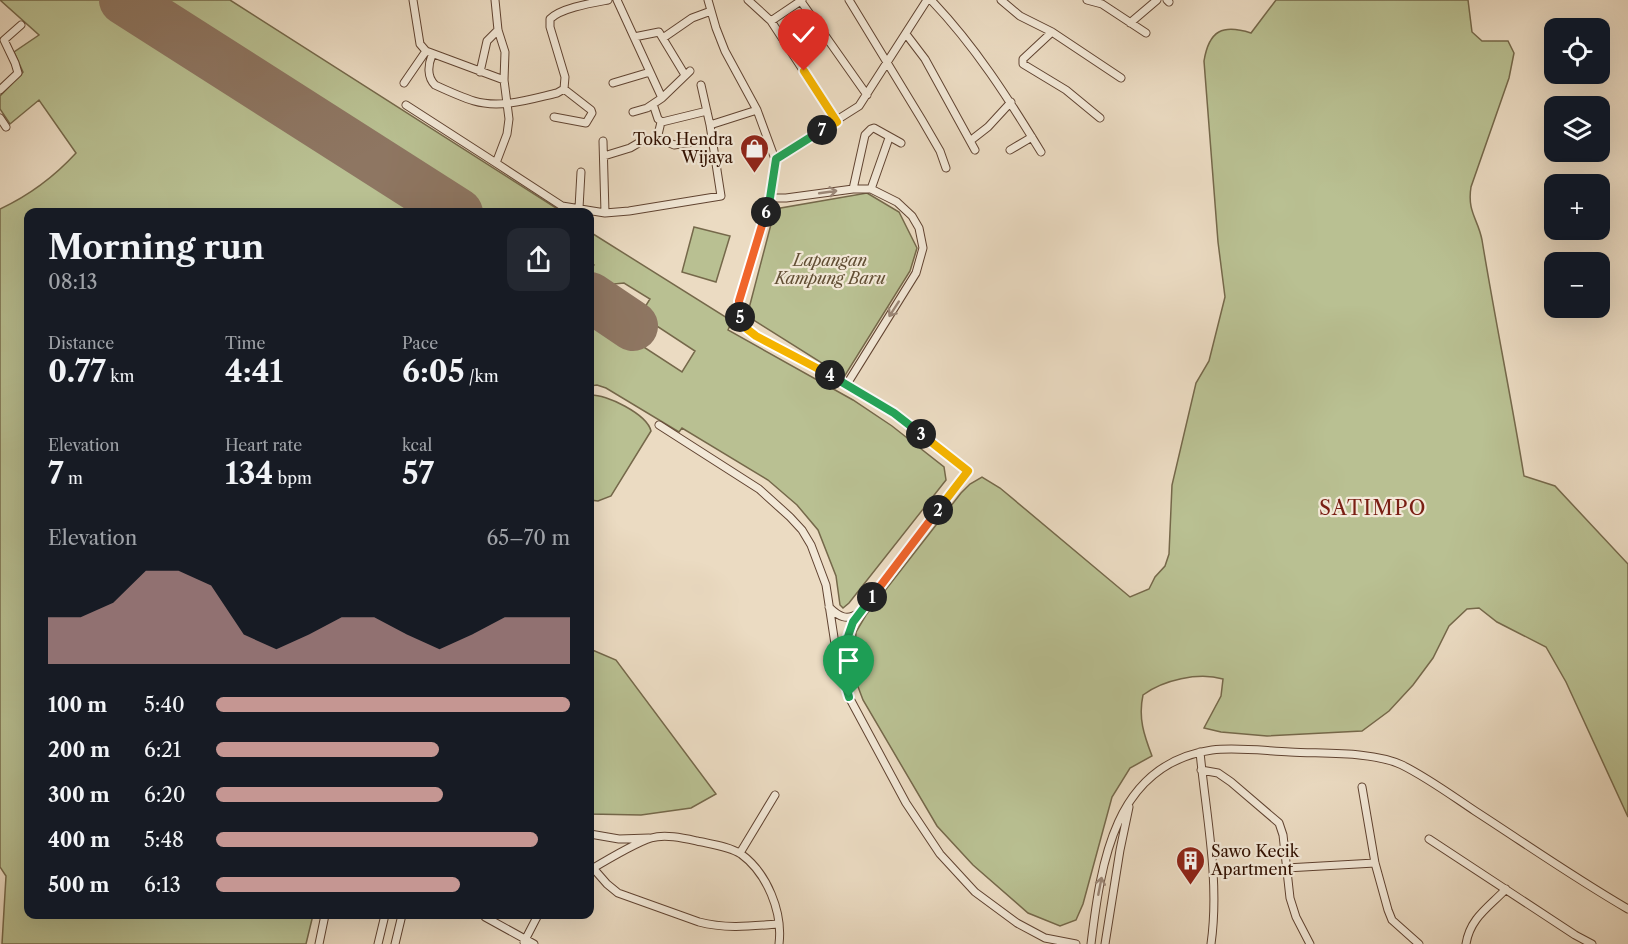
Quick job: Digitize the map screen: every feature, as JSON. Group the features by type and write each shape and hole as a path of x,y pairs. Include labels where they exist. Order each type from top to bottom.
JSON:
{"street":[{"path":"413,0 420,44 429,53 504,80"},
{"path":"495,0 498,30 505,52 504,80 509,103 509,126 496,163"},
{"path":"564,89 565,77 550,27 550,19 585,2 608,0"},
{"path":"617,0 662,98"},
{"path":"708,0 725,51 757,110 776,159 770,198 739,301 741,321 756,336 847,384 894,413 968,471 853,622 847,638 841,670"},
{"path":"748,0 771,21 837,122"},
{"path":"771,21 801,0 867,95"},
{"path":"849,0 940,151 946,168"},
{"path":"776,159 854,110 867,95 929,0 962,34 1011,102 1041,152"},
{"path":"1001,0 1020,16 1052,32 1120,78"},
{"path":"1087,0 1102,4 1146,33"},
{"path":"1130,23 1157,0"},
{"path":"663,38 692,18 711,11"},
{"path":"0,90 18,73 4,40 21,25"},
{"path":"480,72 487,41 498,30"},
{"path":"633,112 662,98 687,73 659,32 634,37"},
{"path":"1052,32 1023,59 1023,64 1066,90 1100,118"},
{"path":"906,34 925,59 975,150"},
{"path":"404,83 429,53"},
{"path":"429,53 431,81 435,85 475,101 495,104 509,103 557,93 564,89"},
{"path":"613,83 650,72"},
{"path":"594,211 605,213 629,211 721,196 701,85"},
{"path":"554,117 586,123 592,113 564,89"},
{"path":"970,141 988,127 1011,102"},
{"path":"653,104 661,122 657,139"},
{"path":"406,105 562,206 579,208 581,172"},
{"path":"710,125 757,110"},
{"path":"661,122 707,111"},
{"path":"0,118 6,128"},
{"path":"853,189 866,133 874,128 901,143"},
{"path":"1010,150 1032,137"},
{"path":"871,189 889,138"},
{"path":"604,156 630,148 642,141 657,139 674,144 712,139"},
{"path":"603,141 605,213"},
{"path":"770,198 871,189 897,202 912,216 919,228 923,248 916,273 847,384"},
{"path":"658,425 759,489 790,517 812,545 826,585 841,670 849,697 906,803 940,854 975,892 1017,923 1045,938 1076,944"},
{"path":"829,607 844,618 854,617 859,613"},
{"path":"1091,944 1108,847 1119,820 1136,791 1157,770 1168,764 1200,752 1226,749 1386,758 1424,777 1628,909"},
{"path":"1200,752 1214,875 1215,896 1211,944"},
{"path":"1202,770 1225,777 1279,823 1283,835 1293,907 1310,944"},
{"path":"1362,787 1375,862 1392,920 1419,944"},
{"path":"740,853 775,795"},
{"path":"1106,944 1120,850 1130,802"},
{"path":"594,835 619,839 669,837 688,839 740,853 763,878 773,897 778,924 778,944"},
{"path":"594,868 652,838"},
{"path":"1429,838 1592,944"},
{"path":"619,839 625,852"},
{"path":"1286,868 1375,862"},
{"path":"594,872 618,893 712,926 778,924"},
{"path":"1466,944 1467,935 1476,918 1506,889"},
{"path":"319,944 325,919"},
{"path":"378,944 384,919"},
{"path":"395,944 401,919"},
{"path":"488,919 524,942 534,944"},
{"path":"524,942 536,919"}],"green space":[{"path":"0,0 100,0 426,208 24,208 24,919 312,919 306,944 2,944 6,876 0,867 0,209 41,185 76,153 39,100 10,124 0,109 0,96 23,72 14,52 39,35"},
{"path":"147,0 230,0 556,208 473,208"},
{"path":"1276,0 1468,0 1472,32 1482,41 1508,41 1514,53 1509,78 1471,187 1470,203 1482,240 1524,476 1555,486 1628,564 1628,817 1566,682 1546,647 1497,622 1479,608 1467,609 1449,626 1433,658 1413,685 1389,711 1362,731 1267,736 1221,732 1204,728 1221,696 1223,679 1213,677 1181,679 1160,685 1143,695 1141,711 1143,726 1152,756 1130,768 1112,797 1083,904 1076,920 1060,926 1028,913 973,865 937,826 863,700 854,666 856,632 866,615 961,493 982,477 1000,488 1130,597 1149,589 1155,577 1165,566 1169,554 1172,485 1196,383 1209,361 1225,297 1218,242 1204,61 1206,51 1214,36 1219,32 1233,29 1251,33"},
{"name":"Lapangan Kampung Baru","path":"867,193 899,212 917,248 910,271 844,377 747,316 775,209"},
{"path":"694,227 730,236 716,282 682,272"},
{"path":"594,235 732,321 728,330 853,400 892,426 944,467 946,480 843,608 840,605 836,576 818,530 797,505 768,480 682,428 679,432 606,388 594,385 594,315 682,372 695,351 640,315 650,299 624,283 594,286"},
{"path":"594,396 625,406 642,418 651,431 611,496 594,500"},
{"path":"594,651 616,660 716,794 691,808 641,815 594,814"}],"runway":[{"path":"124,0 450,208"},
{"path":"594,300 633,326"}],"place":[{"name":"Toko Hendra Wijaya","path":"754,174"},
{"name":"Sawo Kecik Apartment","path":"1190,886"}],"district":[{"name":"SATIMPO","path":"1373,508"}],"route":[{"path":"804,71 837,122 776,159 770,198 739,301 741,321 756,336 847,384 894,413 968,471 853,622 844,648 841,670 849,697"}]}
